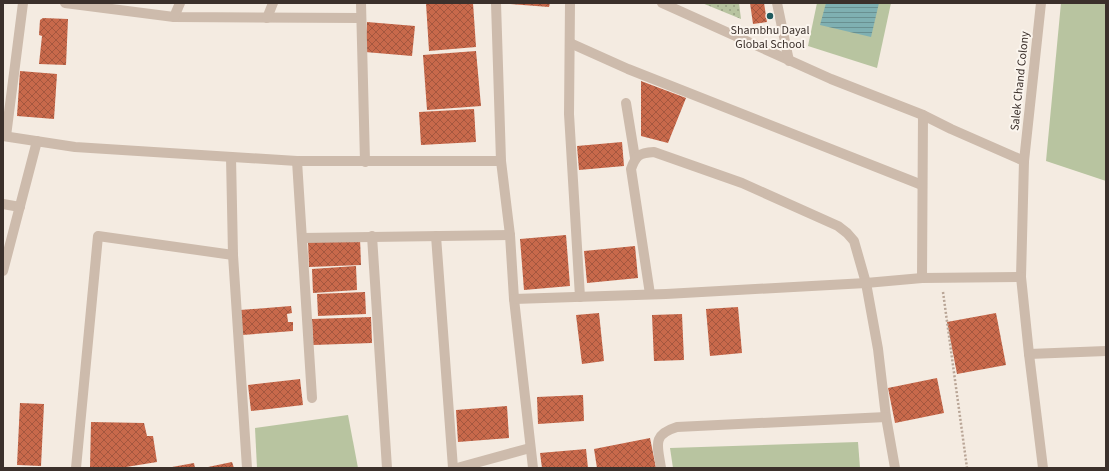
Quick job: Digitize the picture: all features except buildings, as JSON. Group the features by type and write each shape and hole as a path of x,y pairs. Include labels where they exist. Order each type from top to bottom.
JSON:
{"street":[{"path":"23,3 4,136 76,147 298,161 501,161"},
{"path":"65,3 122,7 174,17 361,18"},
{"path":"174,17 180,3"},
{"path":"267,18 273,3"},
{"path":"361,3 365,162"},
{"path":"496,3 501,161 510,235 514,299 533,468"},
{"path":"570,3 569,114 580,297"},
{"path":"662,3 789,61 923,115 1024,161"},
{"path":"777,3 789,61"},
{"name":"Salek Chand Colony","path":"1041,3 1024,161 1021,277 1043,468"},
{"path":"570,43 628,69 922,186"},
{"path":"626,103 635,158 631,169 650,294"},
{"path":"922,278 923,115"},
{"path":"3,271 37,141"},
{"path":"635,158 643,153 654,152 742,183 838,226 854,240 866,283 878,349 886,417 895,468"},
{"path":"231,157 233,255 247,468"},
{"path":"298,161 312,398"},
{"path":"3,204 20,207"},
{"path":"302,238 510,235"},
{"path":"76,468 98,236 233,255"},
{"path":"372,236 387,468"},
{"path":"436,236 453,468"},
{"path":"514,299 866,283 922,278 1021,277"},
{"path":"1029,354 1106,352"},
{"path":"661,468 657,445 659,437 667,430 676,427 886,417"},
{"path":"457,468 530,448"}],"path":[{"path":"940,278 967,468"}],"green space":[{"path":"702,3 739,3 741,19"},
{"path":"817,3 891,3 877,68 808,46"},
{"path":"1061,3 1106,3 1106,181 1046,161"},
{"path":"348,415 358,468 257,468 255,428"},
{"path":"858,442 860,468 673,468 670,448"}],"water":[{"path":"826,3 879,3 871,37 820,25"}],"place":[{"name":"Shambhu Dayal Global School","path":"770,16"}]}
